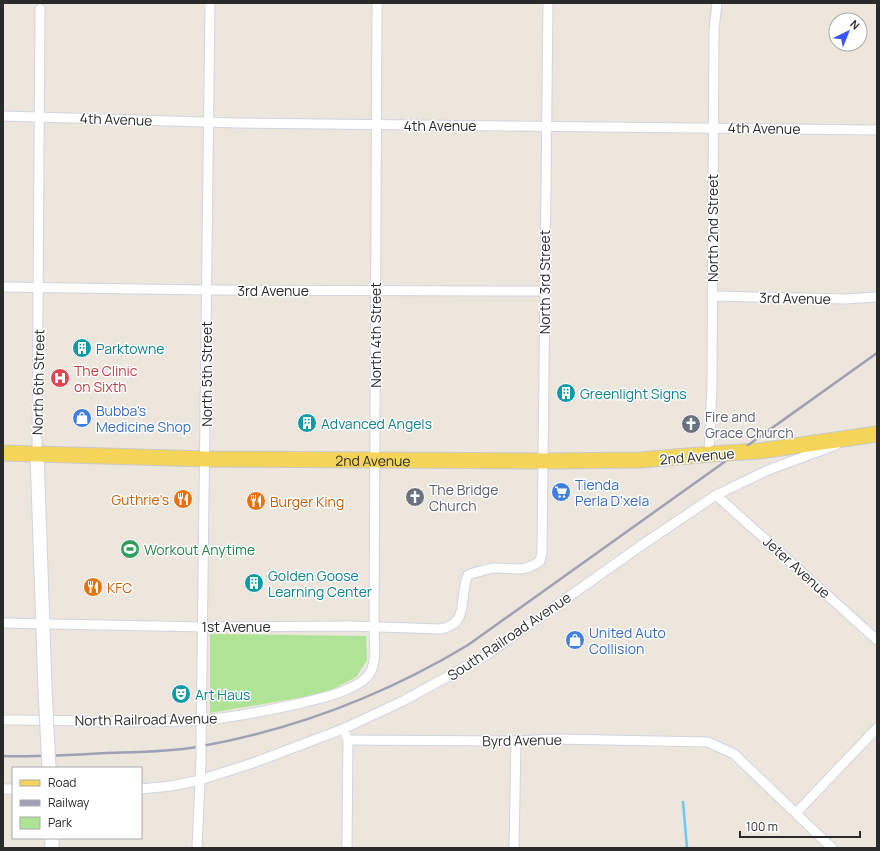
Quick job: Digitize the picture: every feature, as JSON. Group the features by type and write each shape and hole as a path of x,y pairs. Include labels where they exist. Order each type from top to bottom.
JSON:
{"main road":[{"name":"2nd Avenue","path":"3,453 206,459 544,461 640,460 760,451 877,434"}],"street":[{"name":"North 5th Street","path":"197,848 201,760 204,627 210,3"},
{"name":"North 4th Street","path":"372,667 374,627 377,3"},
{"name":"North 3rd Street","path":"462,613 464,584 468,575 492,568 512,570 530,568 540,561 542,553 548,3"},
{"name":"North 2nd Street","path":"710,454 712,385 712,127 716,3"},
{"name":"North 6th Street","path":"40,9 37,453 48,762"},
{"name":"4th Avenue","path":"3,116 209,122 877,130"},
{"name":"3rd Avenue","path":"3,287 207,290 544,291"},
{"name":"3rd Avenue","path":"712,296 846,299 877,297"},
{"name":"South Railroad Avenue","path":"142,788 171,786 200,780 253,763 343,729 403,701 485,656 639,547 716,495 768,470 856,438"},
{"name":"Jeter Avenue","path":"716,495 877,640"},
{"name":"1st Avenue","path":"3,623 204,627 374,627 440,629 449,628 457,622 462,613"},
{"name":"North Railroad Avenue","path":"3,720 202,723 318,699 361,682 368,676 372,667"},
{"path":"832,848 796,813 877,728"},
{"path":"343,729 348,740 347,848"},
{"name":"Byrd Avenue","path":"348,740 556,739 708,742 734,754 796,813"},
{"path":"514,848 516,740"}],"green space":[{"path":"210,634 366,636 367,660 356,677 326,693 210,713"}],"waterway":[{"path":"683,802 687,848"}],"railway":[{"path":"3,756 152,752 197,747 233,740 303,720 371,695 404,680 468,645 877,353"}],"place":[{"name":"Parktowne","path":"82,348"},
{"name":"The Clinic on Sixth","path":"60,378"},
{"name":"Greenlight Signs","path":"566,393"},
{"name":"Bubba's Medicine Shop","path":"82,418"},
{"name":"Advanced Angels","path":"307,423"},
{"name":"Fire and Grace Church","path":"691,424"},
{"name":"Tienda Perla D'xela","path":"561,492"},
{"name":"The Bridge Church","path":"415,497"},
{"name":"Guthrie's","path":"183,499"},
{"name":"Burger King","path":"256,501"},
{"name":"Workout Anytime","path":"130,549"},
{"name":"Golden Goose Learning Center","path":"254,583"},
{"name":"KFC","path":"93,587"},
{"name":"United Auto Collision","path":"575,640"},
{"name":"Art Haus","path":"181,694"}]}
